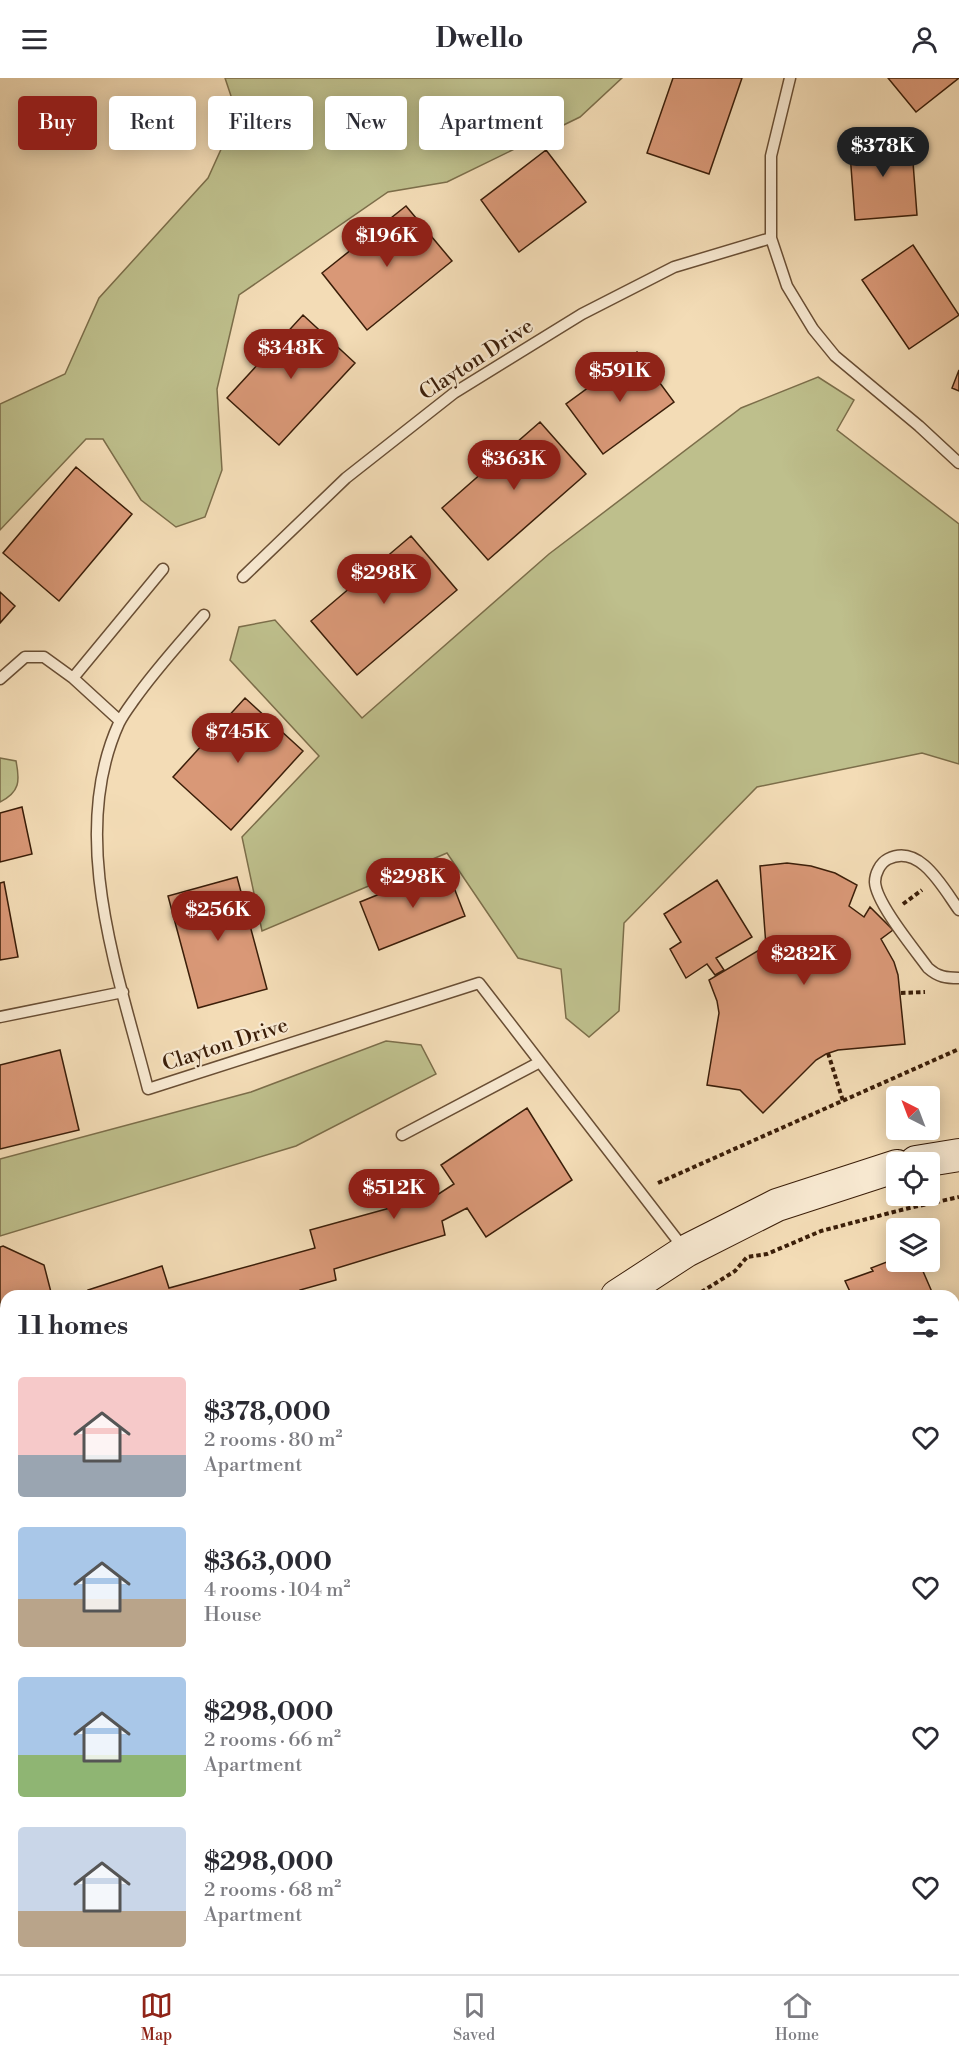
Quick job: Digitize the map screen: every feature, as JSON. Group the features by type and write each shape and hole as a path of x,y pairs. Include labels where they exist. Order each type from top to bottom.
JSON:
{"main road":[{"path":"940,1159 959,1155"},
{"path":"940,1167 959,1166"},
{"path":"626,1290 686,1251 777,1205 886,1170"}],"lane":[{"path":"790,78 771,156 771,238 787,286 813,329 835,357 919,426 959,463"},
{"name":"Clayton Drive","path":"243,577 346,478 454,393 582,314 674,267 771,238"},
{"path":"73,678 163,569"},
{"name":"Clayton Drive","path":"204,615 149,678 120,721 104,764 96,831 103,912 148,1089 479,983 686,1251"},
{"path":"0,679 25,657 44,657 73,678 120,721"},
{"path":"959,910 937,879 911,857 897,855 885,861 878,871 875,882 878,893 928,968 936,975 959,978"},
{"path":"0,1017 123,992"},
{"path":"402,1134 540,1062"}],"path":[{"path":"890,914 937,879"},
{"path":"640,1191 959,1049"},
{"path":"828,1053 843,1101"},
{"path":"705,1290 735,1271 747,1257 767,1254 821,1231 959,1197"}],"green space":[{"path":"225,78 622,78 580,117 564,125 564,96 419,96 419,150 512,150 447,182 388,192 239,295 217,389 222,470 205,517 176,527 141,500 103,439 86,439 0,530 0,404 65,374 99,298 208,178 221,150 313,150 313,96 231,96"},
{"path":"818,377 854,400 837,430 959,524 959,764 922,753 757,787 624,923 619,1011 589,1037 566,1018 561,969 518,958 447,853 262,931 242,837 319,756 230,660 239,627 275,620 362,718 549,554 741,408"},
{"path":"0,758 16,761 18,780 12,794 0,802"},
{"path":"386,1041 421,1045 436,1074 296,1146 0,1236 0,1159 251,1092"}],"building":[{"path":"673,78 742,78 709,174 647,153"},
{"path":"888,78 959,78 916,112"},
{"path":"911,136 917,215 855,220 849,140"},
{"path":"546,150 586,202 519,252 481,200"},
{"path":"406,206 452,261 367,330 322,273"},
{"path":"913,245 959,315 909,349 862,280"},
{"path":"303,315 355,363 279,445 227,398"},
{"path":"637,352 674,402 603,454 566,404"},
{"path":"959,370 959,391 952,388"},
{"path":"540,422 586,474 488,560 442,508"},
{"path":"76,467 132,514 59,601 3,553"},
{"path":"411,536 457,590 357,675 311,621"},
{"path":"0,592 15,606 0,623"},
{"path":"245,698 303,751 231,830 173,777"},
{"path":"22,807 32,854 0,862 0,813"},
{"path":"787,863 811,866 835,873 857,885 849,906 864,917 870,907 893,930 881,939 894,962 898,975 905,1044 838,1050 826,1054 816,1060 763,1113 740,1090 707,1085 719,1013 709,980 766,946 760,866"},
{"path":"446,867 465,916 379,950 360,902"},
{"path":"237,877 267,989 198,1008 168,896"},
{"path":"717,880 752,937 716,958 724,970 715,975 707,964 686,978 670,949 681,942 664,914"},
{"path":"4,882 18,957 0,960 0,883"},
{"path":"60,1050 79,1130 0,1149 0,1065"},
{"path":"527,1108 572,1180 486,1237 467,1208 442,1221 445,1235 334,1269 336,1280 300,1290 88,1290 162,1266 169,1288 315,1248 310,1230 437,1195 454,1184 441,1165"},
{"path":"3,1246 44,1265 50,1290 0,1290 0,1247"},
{"path":"886,1262 886,1272 923,1272 931,1290 849,1290 845,1281 873,1271 871,1268"}]}
